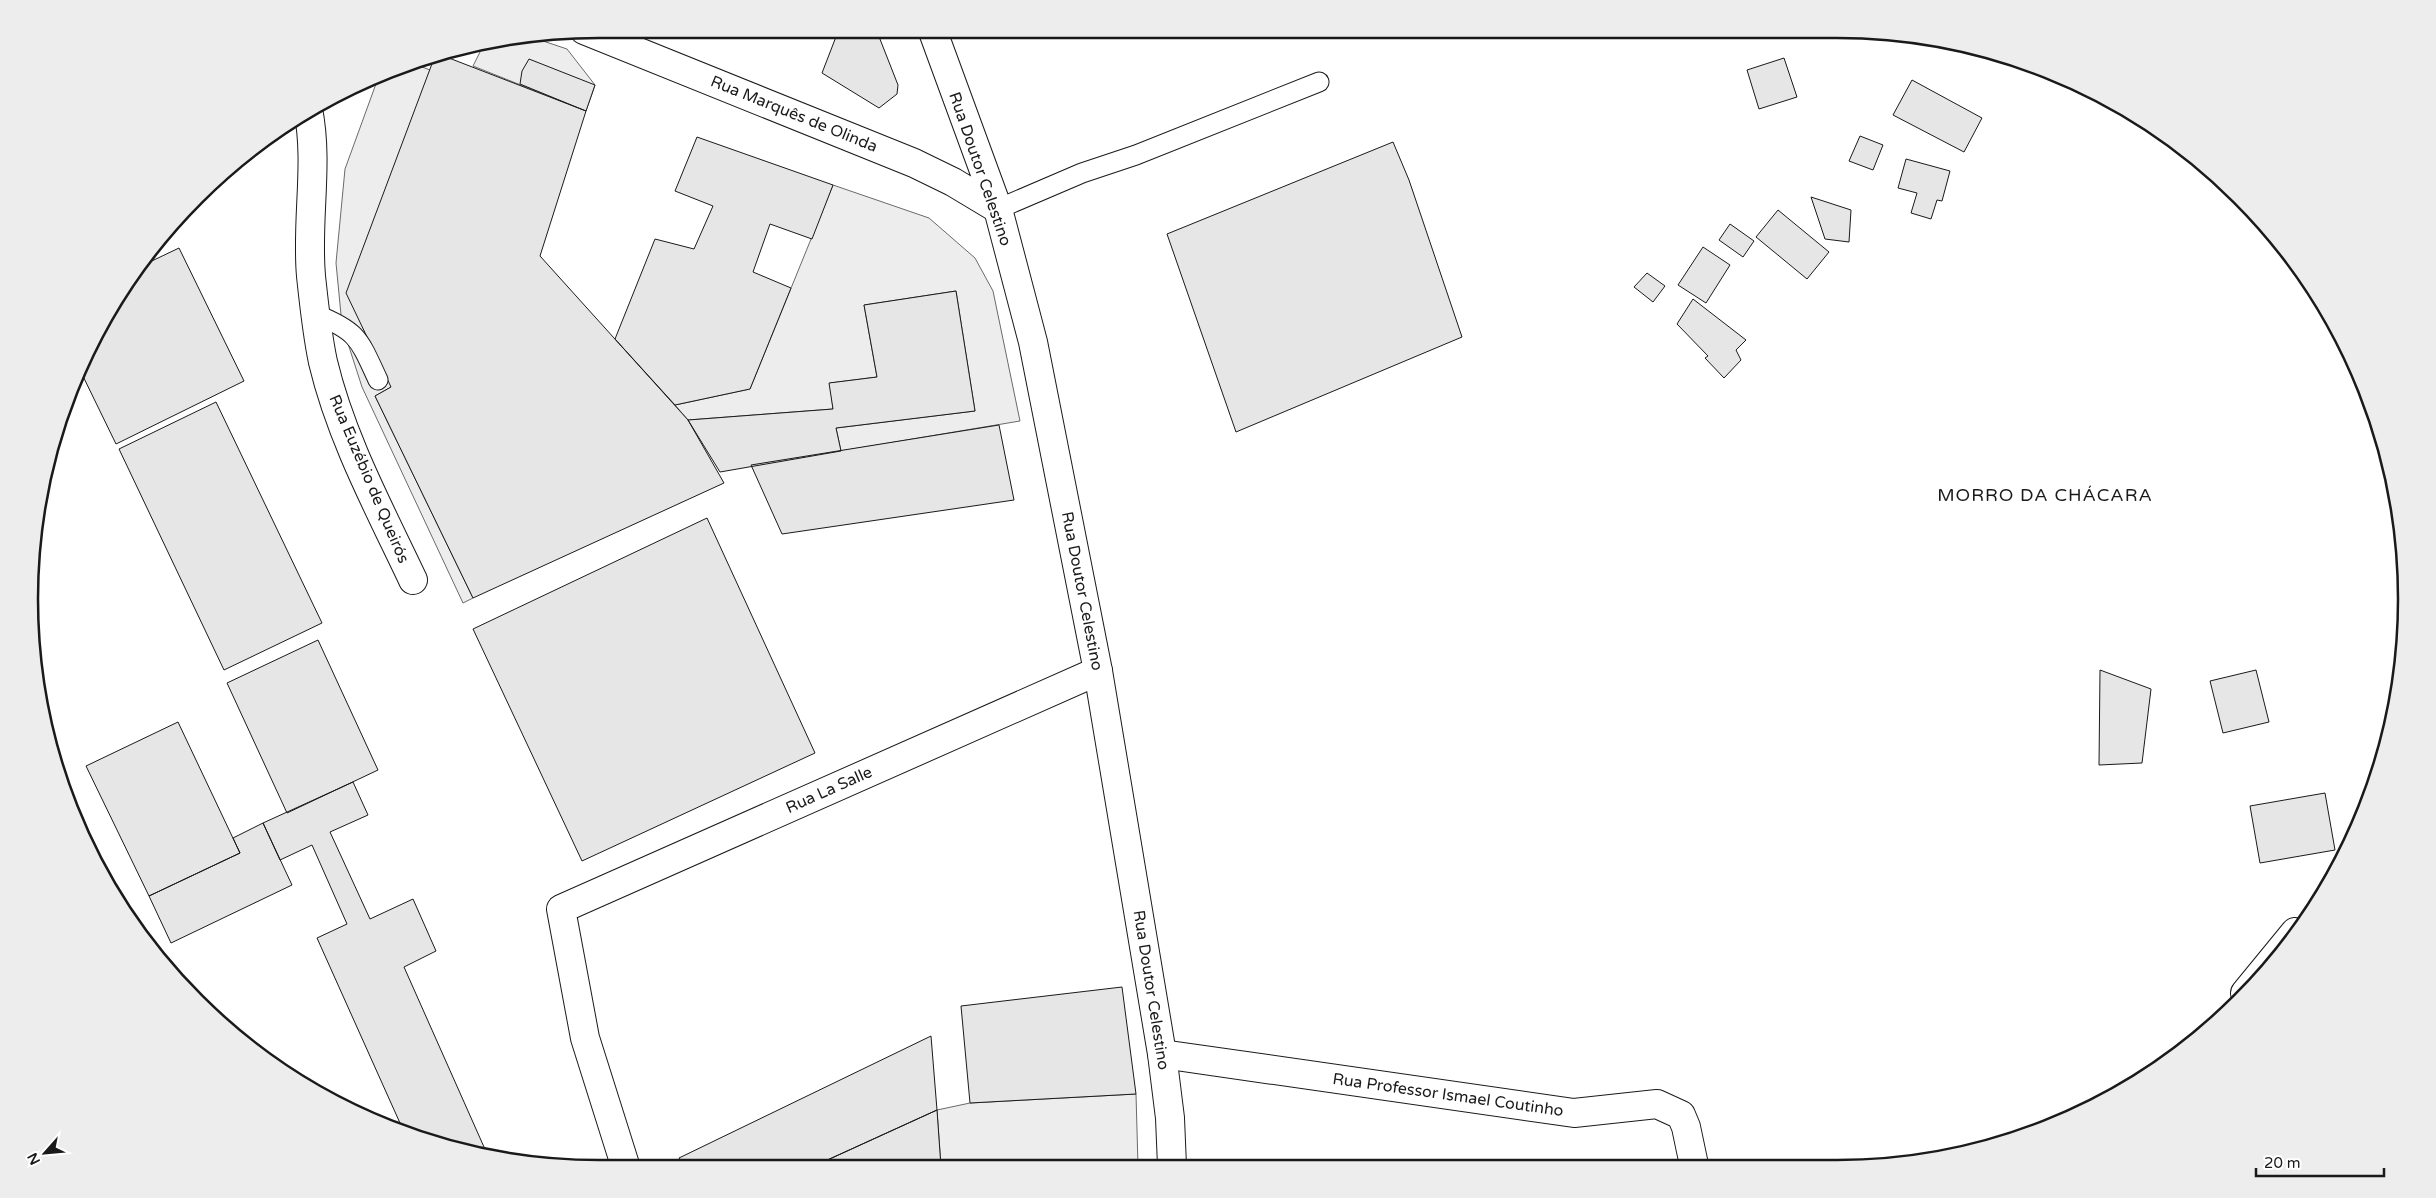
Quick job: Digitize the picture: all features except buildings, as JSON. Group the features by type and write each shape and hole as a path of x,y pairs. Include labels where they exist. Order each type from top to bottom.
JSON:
{"street":[{"name":"Rua Marquês de Olinda","path":"604,38 914,163 953,182 998,209"},
{"name":"Rua Doutor Celestino","path":"935,38 998,209 1033,342 1098,671 1162,1054 1170,1118 1172,1160"},
{"name":"Rua Euzébio de Queirós","path":"310,118 312,128 309,219 311,274 323,362 343,425 413,580"},
{"name":"Rua La Salle","path":"623,1160 585,1038 560,909 1098,671"},
{"name":"Rua Professor Ismael Coutinho","path":"1162,1054 1574,1114 1657,1104 1681,1115 1686,1127 1693,1160"}],"lane":[{"path":"998,209 1082,173 1136,155 1319,82"},
{"path":"315,314 342,325 354,333 378,380"}],"shaded area":[{"path":"542,41 567,49 595,85 586,111 473,66 481,50"},
{"path":"421,66 430,70 391,387 375,396 473,598 463,603 362,387 342,325 336,263 345,169 376,84"},
{"path":"833,185 929,218 975,258 993,291 1020,421 841,451 836,428 975,411 956,291 864,305 877,377 830,383 833,409 688,420 675,405 750,389"},
{"path":"1136,1094 1138,1160 941,1160 937,1110 970,1103"}],"district":[{"name":"MORRO DA CHÁCARA","path":"2045,495"}]}
